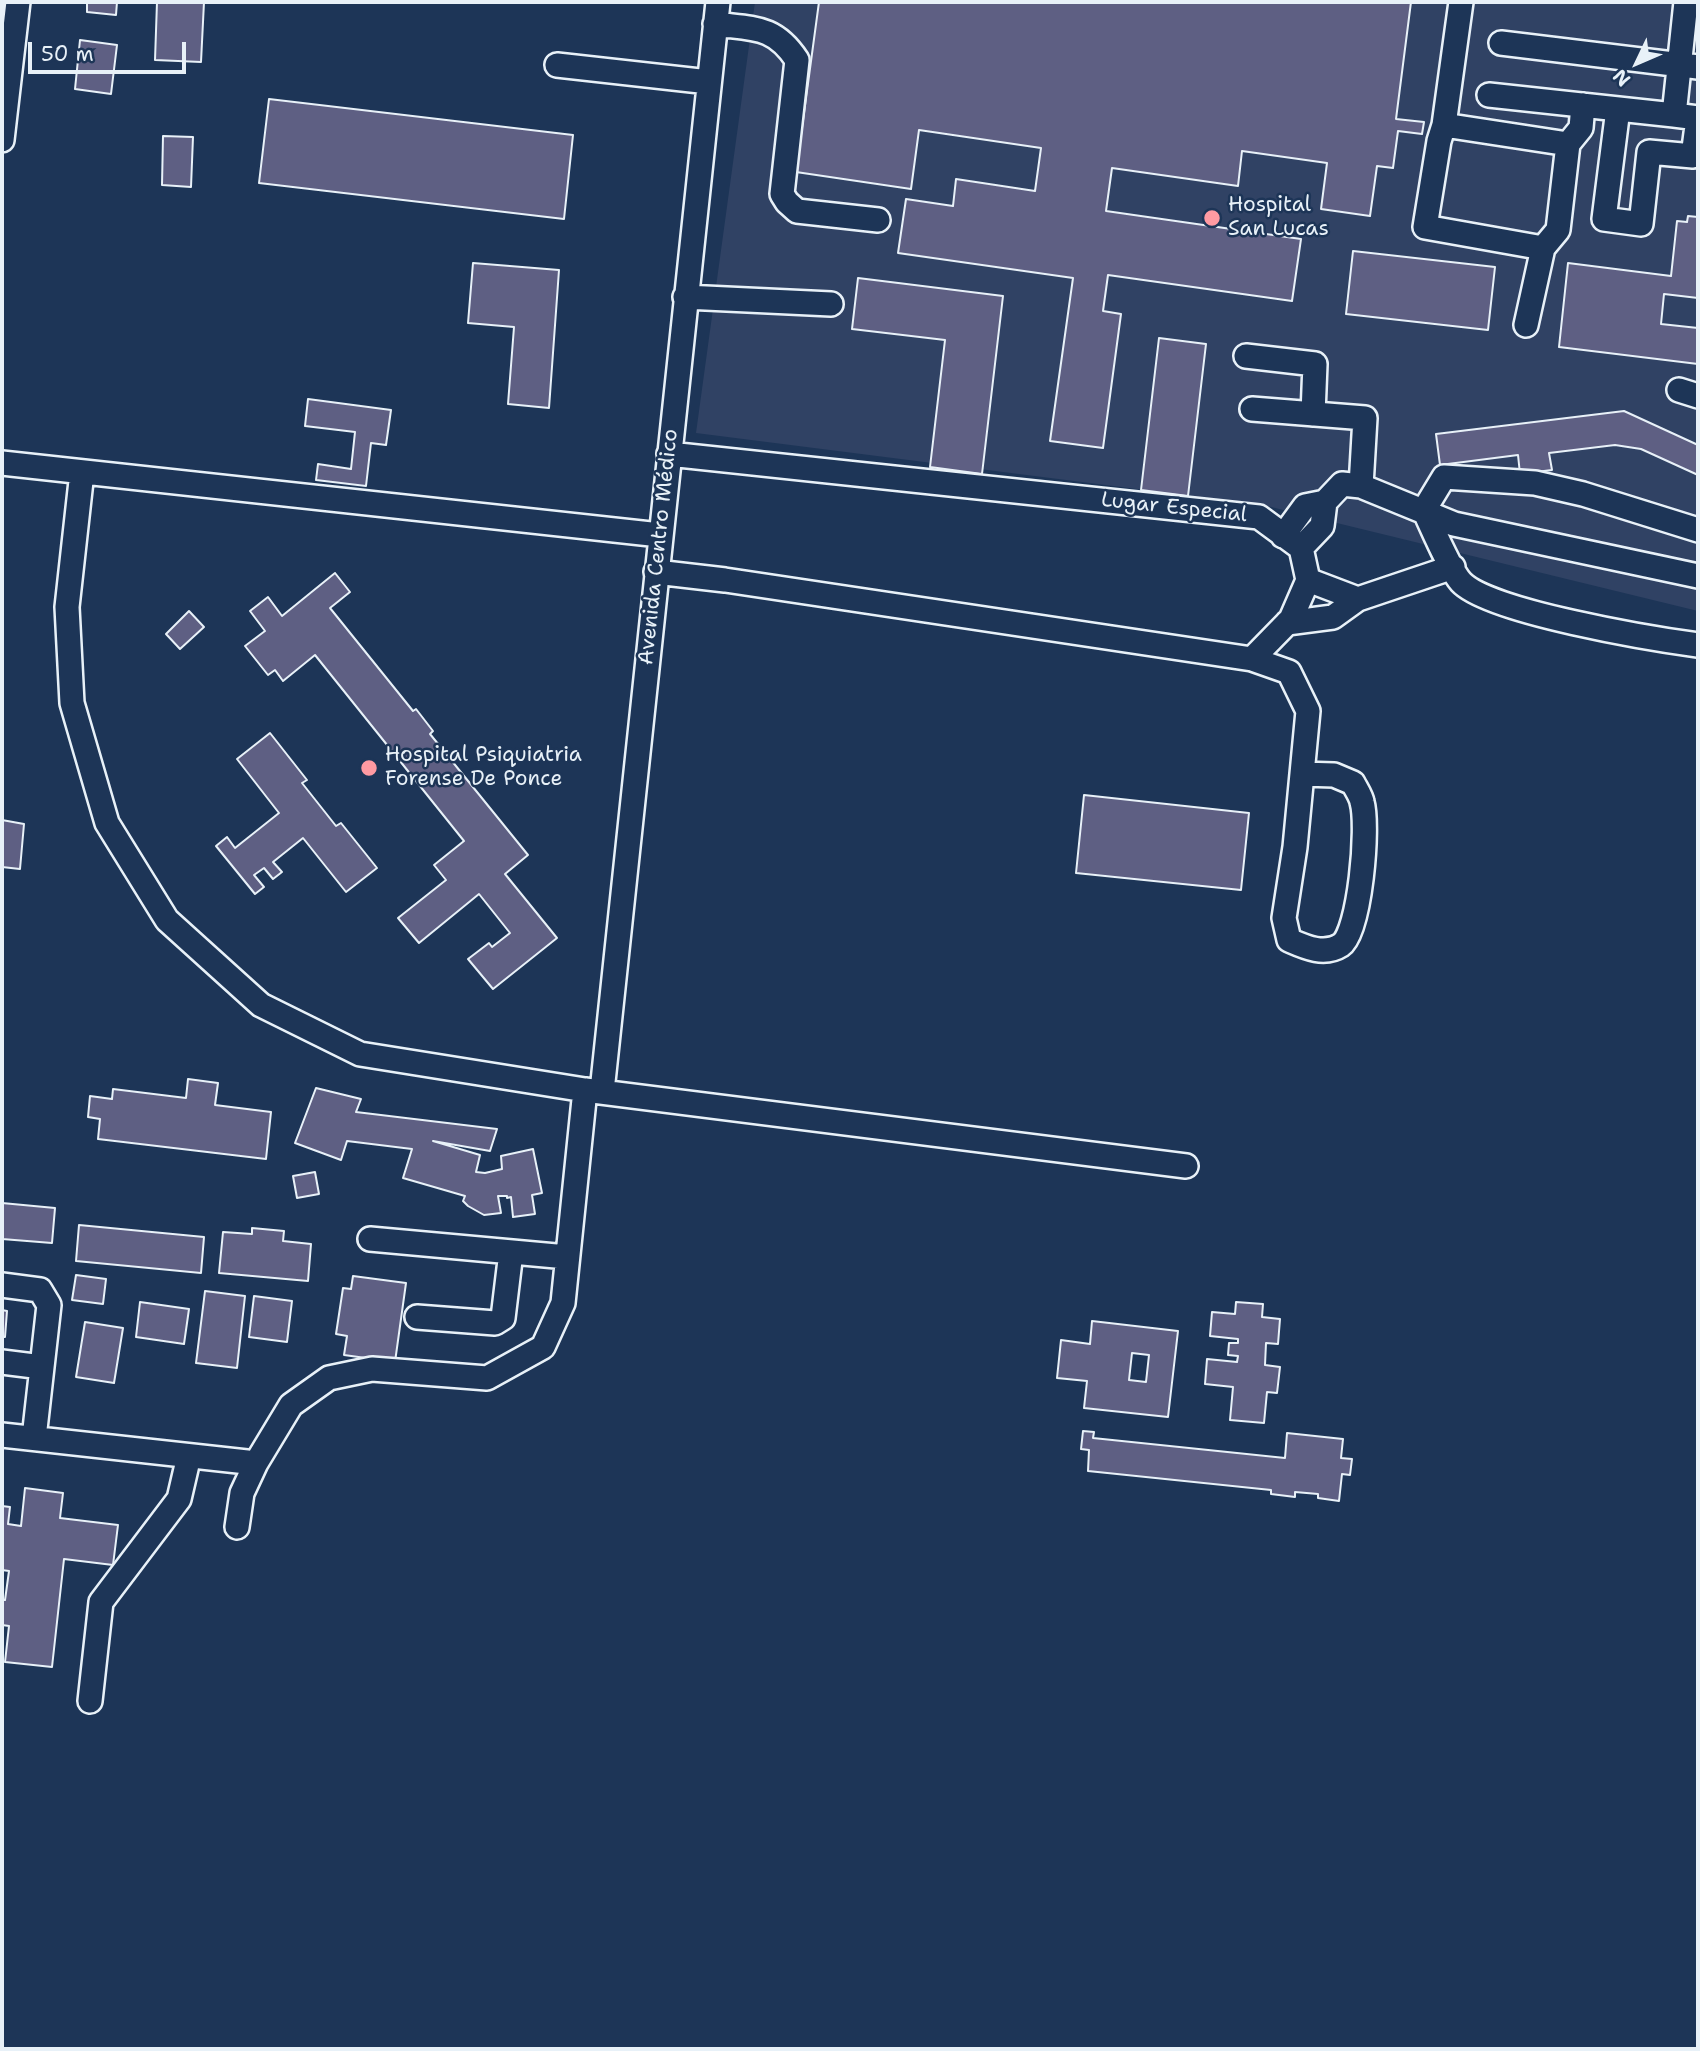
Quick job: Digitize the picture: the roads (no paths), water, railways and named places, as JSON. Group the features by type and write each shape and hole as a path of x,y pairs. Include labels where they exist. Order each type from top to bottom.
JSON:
{"street":[{"path":"2,140 18,2"},
{"path":"1461,2 1444,125 1425,227 1543,248"},
{"path":"1674,115 1689,66 1686,2"},
{"path":"716,13 779,38 797,60 782,194 787,202 797,211 878,220"},
{"name":"Avenida Centro Médico","path":"237,1527 242,1493 256,1463 291,1405 329,1378 372,1369 487,1378 543,1347 563,1303 567,1257 593,1091 656,572 716,13"},
{"path":"1501,43 1689,66"},
{"path":"557,65 709,82"},
{"path":"1489,94 1618,108 1698,118 1693,156 1649,152 1641,223 1604,219 1618,108"},
{"path":"1525,326 1543,248 1558,230 1568,144 1581,128 1583,105"},
{"path":"1444,125 1568,144"},
{"path":"685,297 831,303"},
{"path":"1246,356 1315,364 1313,414"},
{"path":"1252,409 1365,418 1362,486"},
{"name":"Lugar Especial","path":"668,454 1259,517 1292,542"},
{"path":"2,463 660,535"},
{"path":"82,472 67,607 72,703 107,822 167,920 261,1005 360,1054 593,1091 1186,1166"},
{"path":"1424,510 1444,477 1457,477 1535,483 1583,494 1698,530"},
{"path":"1358,599 1308,580 1292,542 1322,526 1325,502 1342,484 1362,486 1454,524 1698,576"},
{"path":"1424,510 1461,581 1481,596 1628,634 1698,645"},
{"path":"1287,623 1333,617 1358,599 1453,567"},
{"path":"656,572 1252,659 1289,672 1308,711 1302,774 1295,848 1284,918 1289,940 1312,951 1339,946 1350,936 1359,894 1366,836 1362,802 1353,783 1334,775 1302,774"},
{"path":"1252,659 1291,619 1308,580"},
{"path":"370,1239 567,1257"},
{"path":"417,1317 495,1323 503,1318 511,1252"},
{"path":"2,1284 40,1290 49,1305 34,1438"},
{"path":"2,1363 42,1367"},
{"path":"2,1435 256,1463"},
{"path":"90,1700 101,1602 179,1499 189,1456"}],"place":[{"name":"Hospital San Lucas","path":"1212,218"},
{"name":"Hospital Psiquiatria Forense De Ponce","path":"369,768"}]}
